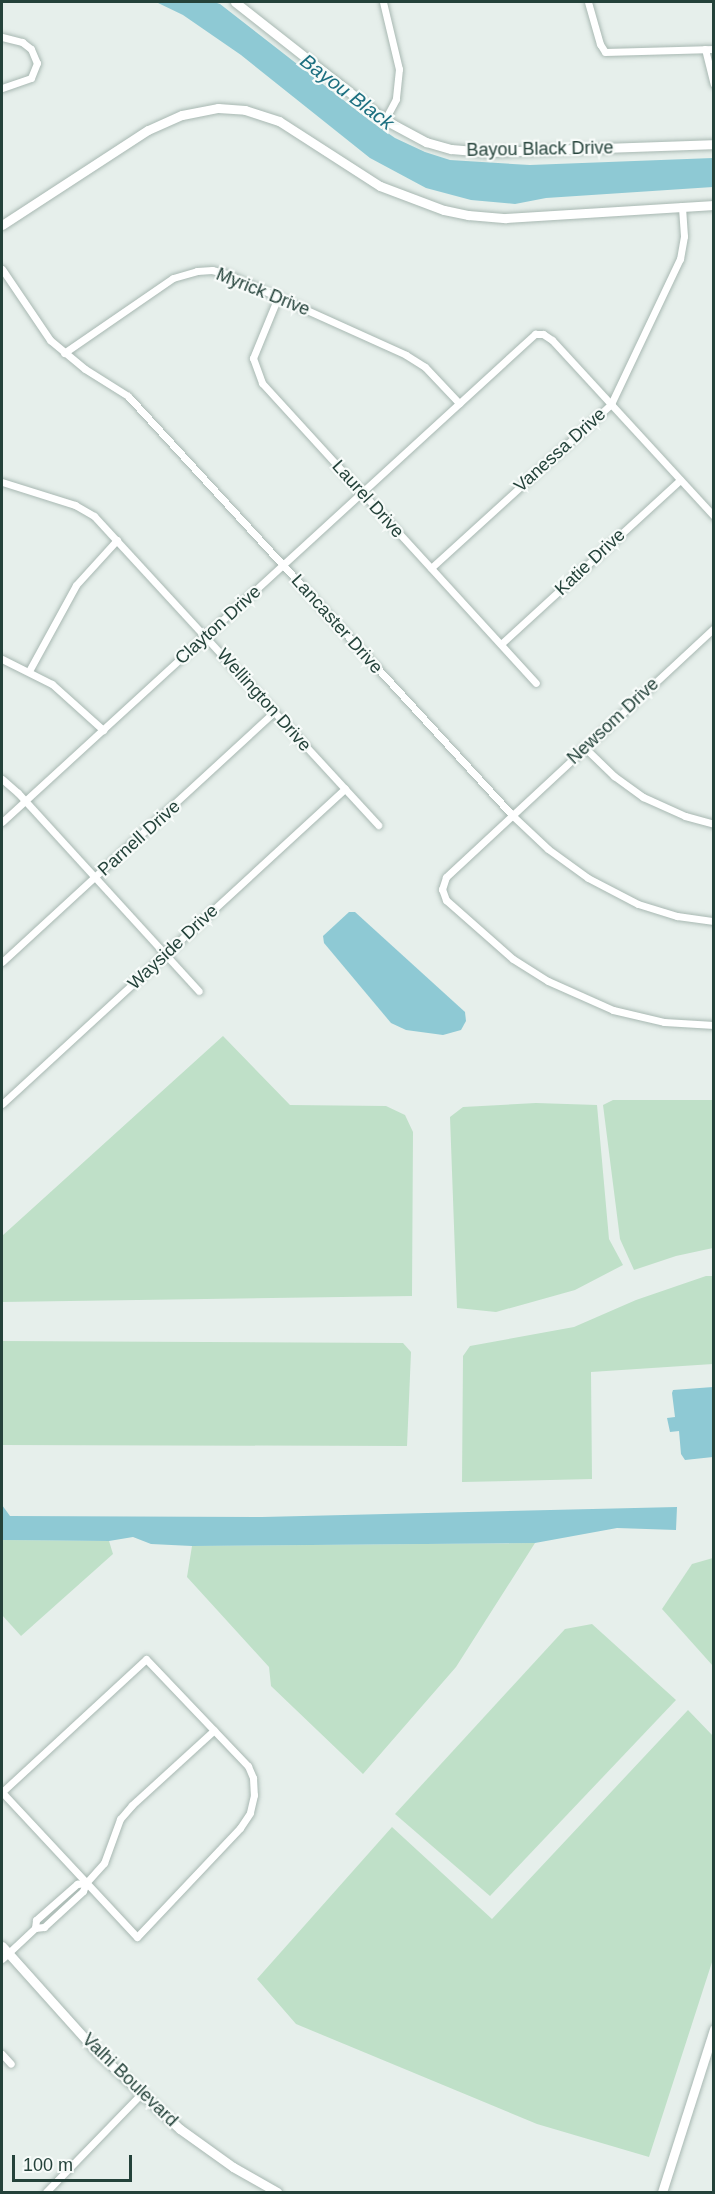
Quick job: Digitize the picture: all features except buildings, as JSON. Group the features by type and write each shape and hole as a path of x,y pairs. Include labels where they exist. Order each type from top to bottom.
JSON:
{"street":[{"name":"Bayou Black Drive","path":"235,2 385,120 426,142 451,149 486,152 714,144"},
{"path":"383,2 399,76 396,99 385,120"},
{"path":"588,2 600,44 605,52 714,49"},
{"path":"2,37 22,42 31,49 37,63 34,75 24,82 2,88"},
{"path":"705,49 714,84"},
{"path":"2,225 148,130 182,116 218,108 244,110 279,122 380,186 444,210 506,218 714,205"},
{"name":"Vanessa Drive","path":"431,568 611,404 680,259 684,236 682,206"},
{"name":"Lancaster Drive","path":"2,269 50,340 64,353 128,396 513,816 548,849 588,878 638,904 677,916 714,921"},
{"name":"Myrick Drive","path":"64,353 183,274 197,271 220,272 406,355 425,367 459,403"},
{"name":"Laurel Drive","path":"278,297 255,348 253,364 257,375 536,683"},
{"name":"Clayton Drive","path":"2,822 535,334 541,334 552,340 611,404"},
{"path":"611,404 714,516"},
{"name":"Katie Drive","path":"501,644 680,480"},
{"name":"Wellington Drive","path":"2,482 75,505 94,516 378,825"},
{"path":"29,671 76,585 117,540"},
{"name":"Newsom Drive","path":"714,628 446,877 442,889 446,900 513,959 548,981 613,1010 664,1022 714,1025"},
{"path":"2,659 29,671 72,700 103,730"},
{"name":"Parnell Drive","path":"2,962 274,712"},
{"path":"584,747 614,777 643,797 685,816 714,824"},
{"path":"2,779 26,801 199,991"},
{"name":"Wayside Drive","path":"2,1104 345,789"},
{"path":"146,1659 214,1730 248,1766 254,1795 250,1813 240,1828 190,1882 136,1936 2,1792 146,1659"},
{"path":"4,1953 35,1928 36,1920 77,1884 86,1883 104,1863 120,1819 132,1805 214,1730"},
{"name":"Valhi Boulevard","path":"4,1953 97,2052 180,2129 233,2167 277,2193"},
{"path":"662,2193 714,2029"},
{"path":"2,2054 11,2064"},
{"path":"46,2193 142,2093"},
{"path":"667,2193 668,2171"}],"green space":[{"path":"223,1036 290,1105 386,1106 405,1115 413,1132 412,1296 2,1302 2,1236"},
{"path":"613,1100 713,1100 713,1248 676,1256 634,1270 620,1239 603,1105"},
{"path":"536,1103 597,1105 609,1239 623,1265 575,1290 496,1312 457,1308 450,1117 463,1107"},
{"path":"706,1276 713,1276 713,1364 591,1372 592,1479 462,1482 463,1356 470,1346 574,1327 636,1300"},
{"path":"2,1341 403,1343 411,1352 407,1446 2,1445"},
{"path":"2,1540 109,1541 113,1554 21,1636 2,1615"},
{"path":"535,1543 456,1667 363,1774 271,1686 269,1667 187,1577 192,1546"},
{"path":"714,1558 713,1666 662,1609 692,1564"},
{"path":"592,1624 676,1700 490,1896 395,1814 565,1629"},
{"path":"688,1710 713,1736 713,1959 649,2157 537,2124 296,2024 257,1979 392,1827 492,1919"}],"water":[{"path":"156,2 214,2 220,4 369,120 395,138 425,152 450,160 530,165 713,158 713,187 546,198 515,204 471,200 426,188 370,158 241,55 183,15"},
{"path":"349,912 355,912 465,1012 466,1021 461,1030 443,1035 406,1030 391,1023 324,943 323,936"},
{"path":"713,1387 713,1457 685,1460 681,1454 679,1431 670,1432 667,1418 675,1417 673,1390"},
{"path":"2,1505 10,1516 262,1517 677,1507 676,1530 617,1528 535,1543 192,1546 151,1544 133,1537 109,1541 2,1540"}],"water label":[{"name":"Bayou Black","path":"347,92"}]}
